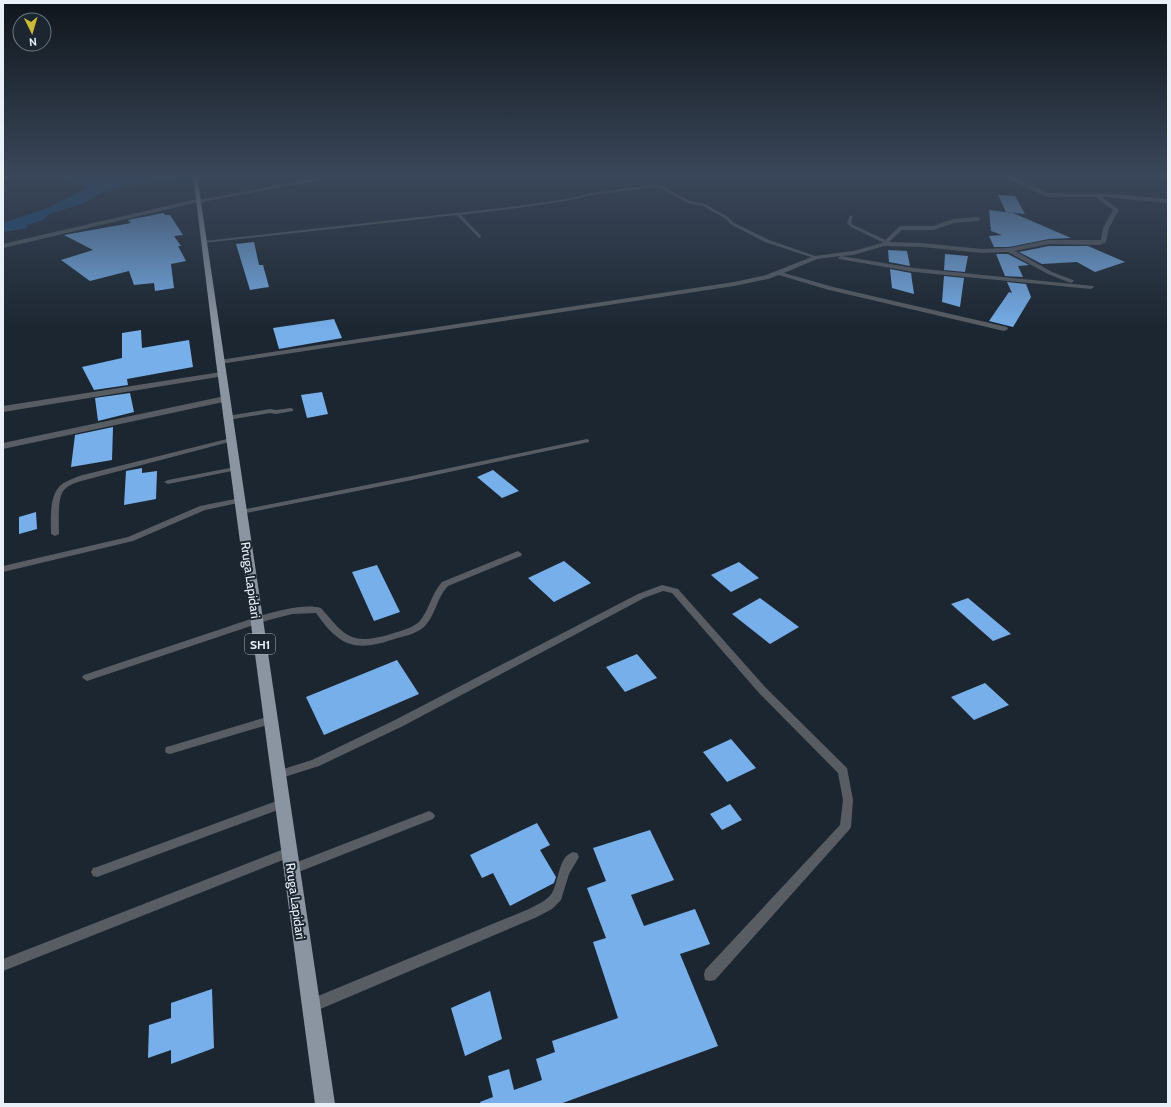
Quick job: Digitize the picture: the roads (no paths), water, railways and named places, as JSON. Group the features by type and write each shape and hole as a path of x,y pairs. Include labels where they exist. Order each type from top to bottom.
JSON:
{"main road":[{"name":"Rruga Lapidari","path":"201,227 220,368 241,506 325,1104"}],"street":[{"path":"3,246 86,227"},
{"path":"885,243 900,228 934,228 938,227"},
{"path":"3,408 220,368 734,284 768,277 816,257 852,253 885,243 922,245 970,251 1009,250 1049,242 1092,243 1104,241 1107,227"},
{"path":"835,256 914,270 1091,286 1066,280 1050,273 1009,250"},
{"path":"779,272 831,289 1004,329"},
{"path":"3,446 225,400"}],"lane":[{"path":"204,242 348,227"},
{"path":"470,227 479,237"},
{"path":"739,227 767,240 816,257"},
{"path":"853,227 885,243"},
{"path":"228,418 270,411 276,412 291,410"},
{"path":"55,534 57,494 62,488 70,483 82,478 231,440"},
{"path":"3,569 130,539 203,508 241,506 407,479 587,441"},
{"path":"168,482 235,469"},
{"path":"87,677 257,621 292,611 318,610 340,635 354,641 365,644 381,640 416,628 424,621 438,590 445,584 518,554"},
{"path":"278,775 315,763 399,723 641,596 662,588 675,591 762,690 843,771 848,800 845,828 710,975"},
{"path":"170,750 270,720"},
{"path":"97,872 282,804"},
{"path":"291,870 429,816"},
{"path":"3,965 289,852"},
{"path":"311,1006 533,914 548,905 557,896 564,872 573,856"}]}
